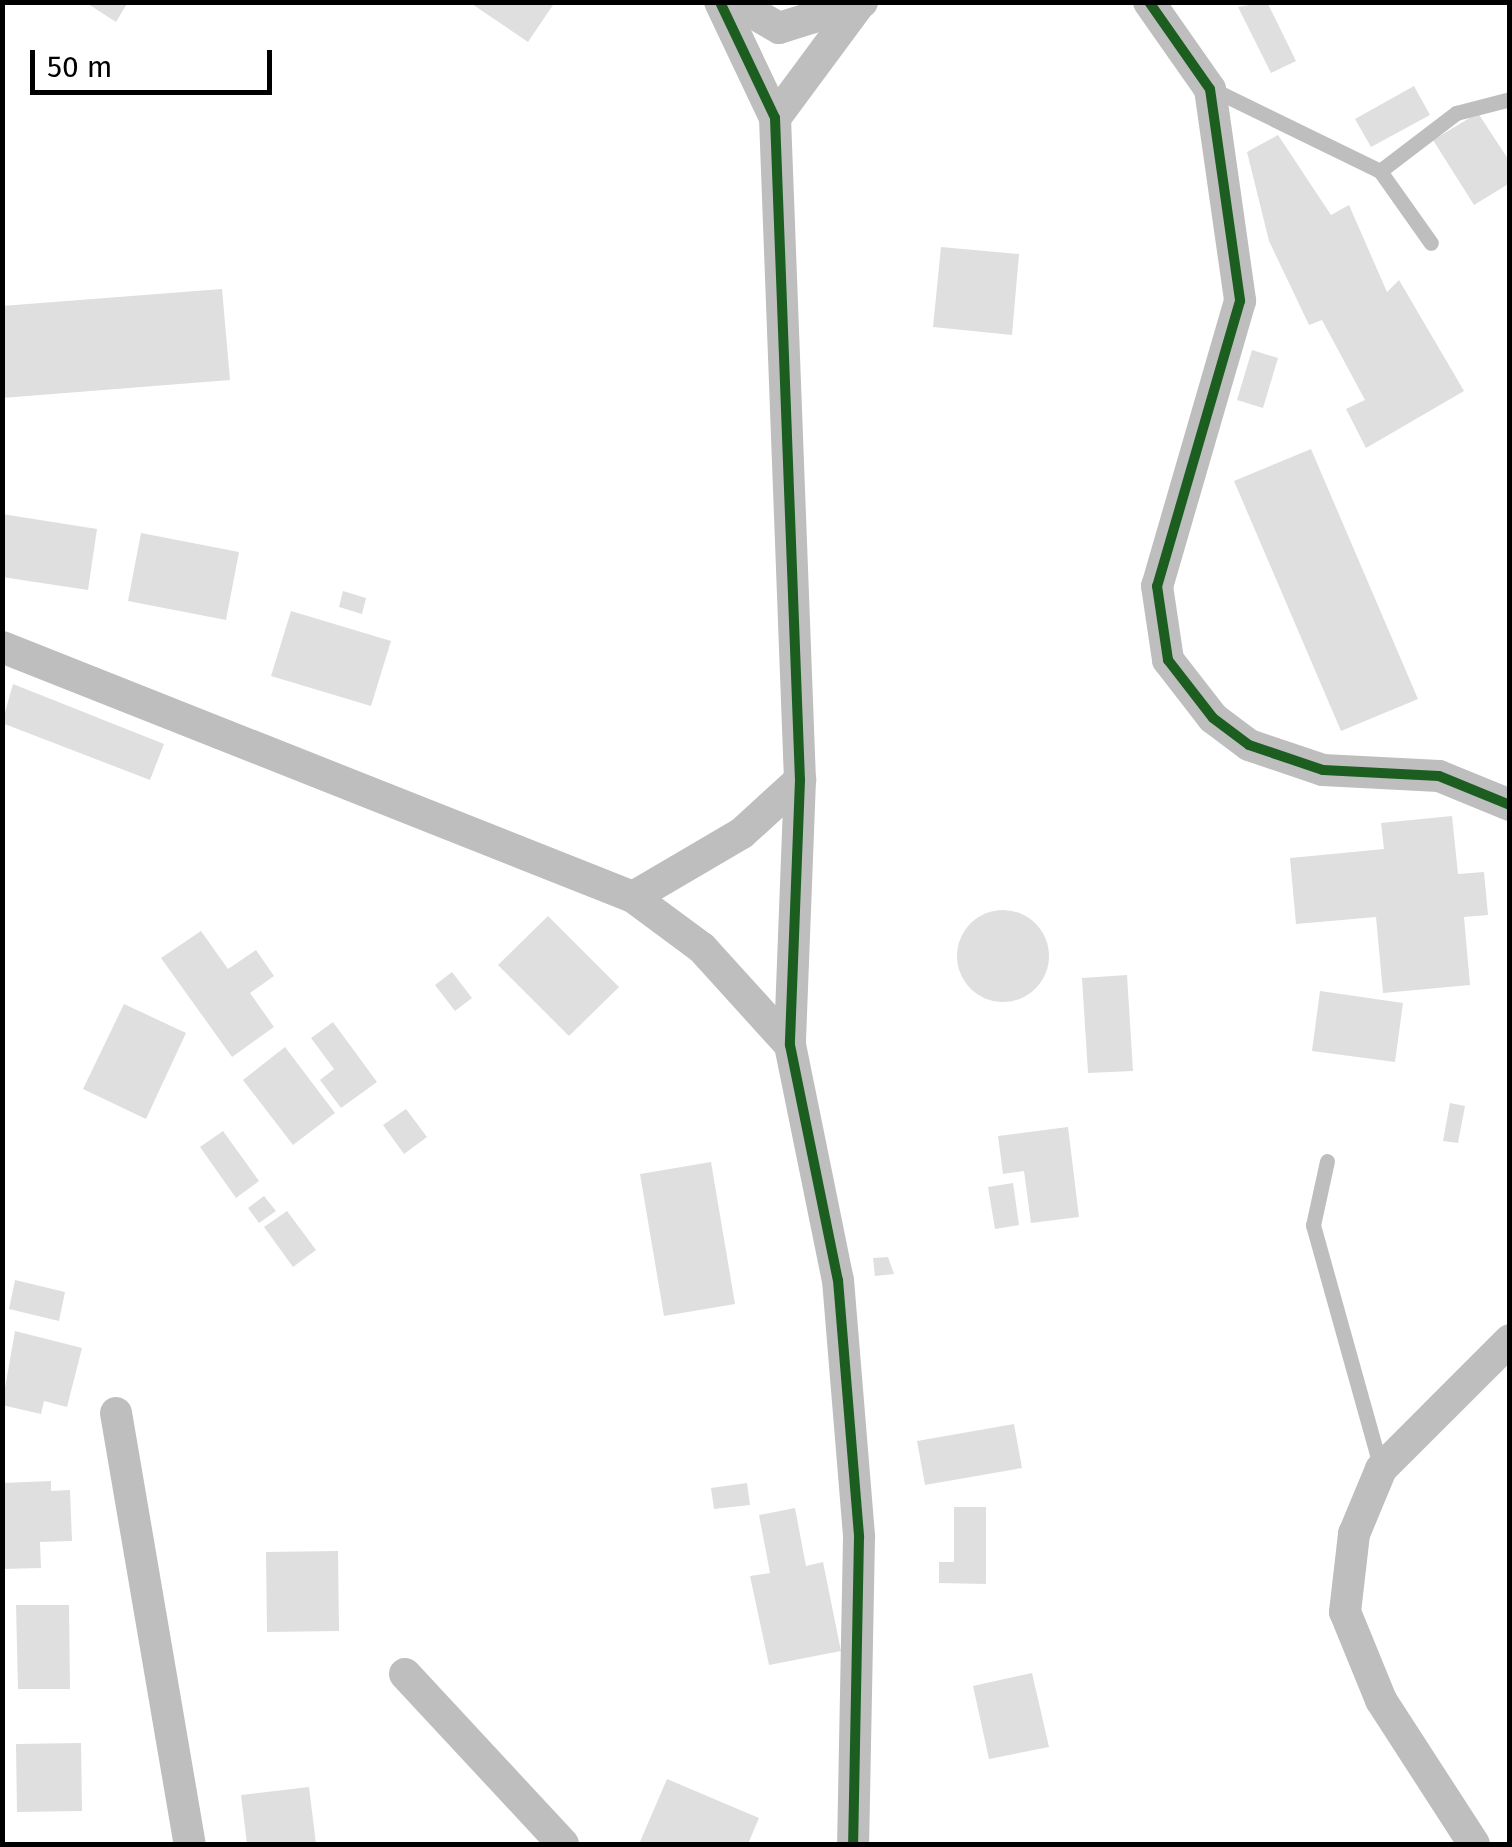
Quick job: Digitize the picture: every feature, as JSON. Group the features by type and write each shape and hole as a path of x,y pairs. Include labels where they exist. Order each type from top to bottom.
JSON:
{"street":[{"path":"720,2 775,118 800,780 790,1045 838,1280 856,1498 853,1844"},
{"path":"734,2 779,28 861,3"},
{"path":"1150,2 1210,89 1240,301 1157,586 1168,660 1213,718 1249,745 1323,770 1439,776 1510,805"},
{"path":"775,118 861,3"},
{"path":"2,647 633,896 702,948 790,1045"},
{"path":"633,896 742,834 800,780"},
{"path":"1474,1844 1381,1700 1345,1612 1354,1534 1381,1470 1510,1340"},
{"path":"116,1413 190,1844"},
{"path":"405,1674 563,1844"}],"lane":[{"path":"1210,89 1380,171 1432,243"},
{"path":"1380,171 1456,113 1510,99"},
{"path":"1327,1161 1313,1224 1381,1470"}],"building":[{"path":"85,2 128,2 116,22"},
{"path":"469,2 555,2 528,42"},
{"path":"1267,2 1296,61 1271,73 1238,7"},
{"path":"1414,86 1430,115 1371,147 1355,119"},
{"path":"1478,113 1510,162 1510,183 1474,205 1433,140"},
{"path":"1278,135 1331,215 1349,205 1387,292 1399,280 1464,391 1366,448 1346,409 1365,400 1322,320 1309,325 1269,241 1247,152"},
{"path":"941,247 1019,254 1012,335 933,327"},
{"path":"222,289 230,380 2,398 2,306"},
{"path":"1252,350 1278,358 1263,408 1237,400"},
{"path":"1311,449 1418,699 1341,731 1234,481"},
{"path":"2,514 97,529 88,590 2,577"},
{"path":"141,533 239,552 226,620 128,601"},
{"path":"343,591 366,598 362,614 339,607"},
{"path":"291,611 391,641 371,706 271,676"},
{"path":"13,684 164,744 150,780 2,723"},
{"path":"1452,816 1458,874 1484,872 1488,915 1464,917 1470,985 1383,993 1376,917 1296,924 1290,858 1384,849 1381,823"},
{"path":"1003,910 1036,923 1049,956 1036,989 1003,1002 970,989 957,956 970,923"},
{"path":"548,916 619,987 569,1036 498,965"},
{"path":"201,931 228,969 256,950 274,976 250,993 274,1027 232,1057 161,958"},
{"path":"452,972 472,998 455,1011 435,985"},
{"path":"1127,975 1133,1071 1088,1073 1082,978"},
{"path":"1320,991 1403,1003 1395,1062 1312,1051"},
{"path":"124,1004 186,1033 146,1119 83,1089"},
{"path":"333,1022 377,1082 341,1108 320,1080 334,1069 311,1038"},
{"path":"285,1047 335,1113 293,1145 243,1080"},
{"path":"1450,1103 1465,1106 1458,1143 1443,1141"},
{"path":"406,1109 427,1137 404,1154 383,1125"},
{"path":"1068,1127 1079,1217 1031,1223 1024,1171 1003,1174 998,1136"},
{"path":"223,1131 259,1181 236,1198 200,1147"},
{"path":"711,1162 735,1304 664,1316 640,1174"},
{"path":"1013,1183 1019,1225 995,1229 988,1187"},
{"path":"264,1196 276,1211 259,1223 248,1208"},
{"path":"287,1211 316,1250 293,1267 264,1227"},
{"path":"888,1257 894,1274 875,1276 873,1258"},
{"path":"15,1280 65,1292 59,1321 9,1309"},
{"path":"15,1331 82,1348 67,1407 44,1401 41,1414 2,1405"},
{"path":"1014,1424 1022,1468 925,1485 917,1441"},
{"path":"51,1481 51,1491 70,1490 72,1541 40,1542 41,1568 2,1569 2,1483"},
{"path":"747,1483 750,1505 714,1509 711,1488"},
{"path":"954,1507 986,1507 986,1584 939,1583 939,1562 954,1562"},
{"path":"795,1508 806,1566 823,1562 841,1651 769,1665 750,1576 770,1573 759,1515"},
{"path":"338,1551 339,1631 267,1632 266,1552"},
{"path":"16,1605 69,1605 70,1689 18,1689"},
{"path":"1032,1673 1049,1747 989,1759 973,1686"},
{"path":"81,1743 82,1811 17,1812 16,1744"},
{"path":"667,1779 759,1818 748,1844 639,1844"},
{"path":"309,1787 316,1844 247,1844 241,1795"}],"cycle path":[{"path":"720,2 775,118 800,780 790,1045 838,1280 859,1537 853,1844"},
{"path":"1149,2 1210,89 1240,301 1157,586 1168,660 1213,718 1249,745 1323,770 1439,776 1510,805"}]}
